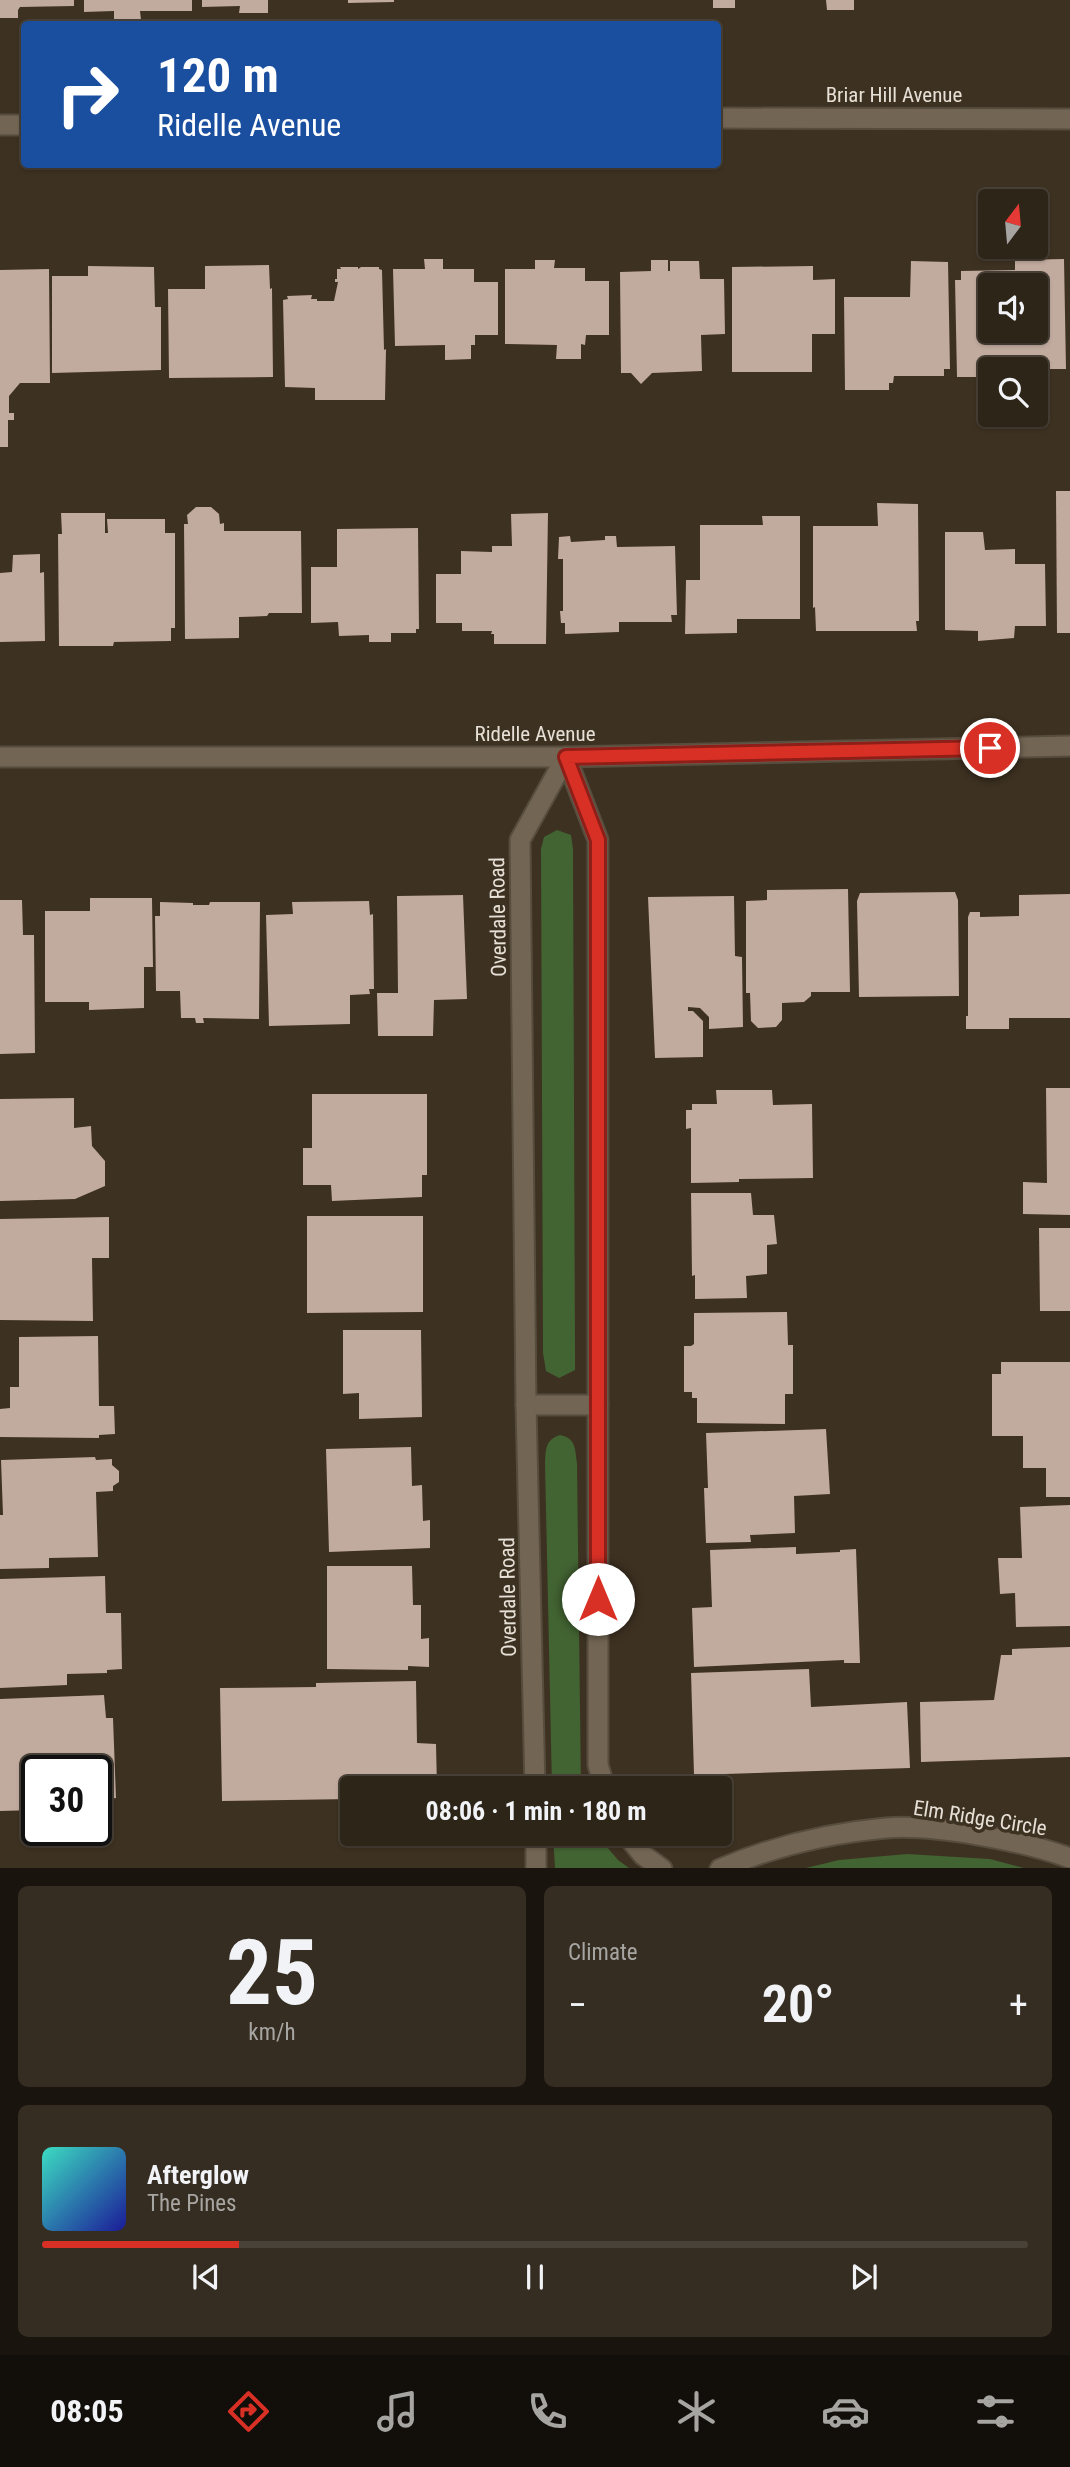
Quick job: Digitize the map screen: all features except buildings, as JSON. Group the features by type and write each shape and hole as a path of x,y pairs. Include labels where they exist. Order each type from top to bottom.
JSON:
{"street":[{"name":"Briar Hill Avenue","path":"721,118 1070,119"},
{"path":"0,125 21,125"},
{"name":"Ridelle Avenue","path":"0,757 566,757 1070,746"},
{"path":"566,757 598,840 598,1765 601,1776"},
{"name":"Overdale Road","path":"535,1776 526,1405 520,841 566,757"},
{"path":"526,1405 598,1405"},
{"name":"Elm Ridge Circle","path":"720,1868 745,1858 810,1840 888,1828 929,1829 967,1835 1018,1844 1070,1858"},
{"path":"536,1846 536,1868"},
{"path":"636,1846 643,1855 662,1868"}],"green space":[{"path":"557,830 571,835 573,849 575,1354 575,1370 559,1378 546,1371 543,1353 541,849 544,837"},
{"path":"565,1436 572,1441 577,1463 581,1776 552,1776 545,1463 546,1449 555,1437"},
{"path":"554,1846 606,1846 629,1868 555,1868"},
{"path":"907,1854 990,1859 1024,1868 806,1868 839,1860"}],"route":[{"path":"598,1599 598,840 566,757 990,748"}]}
